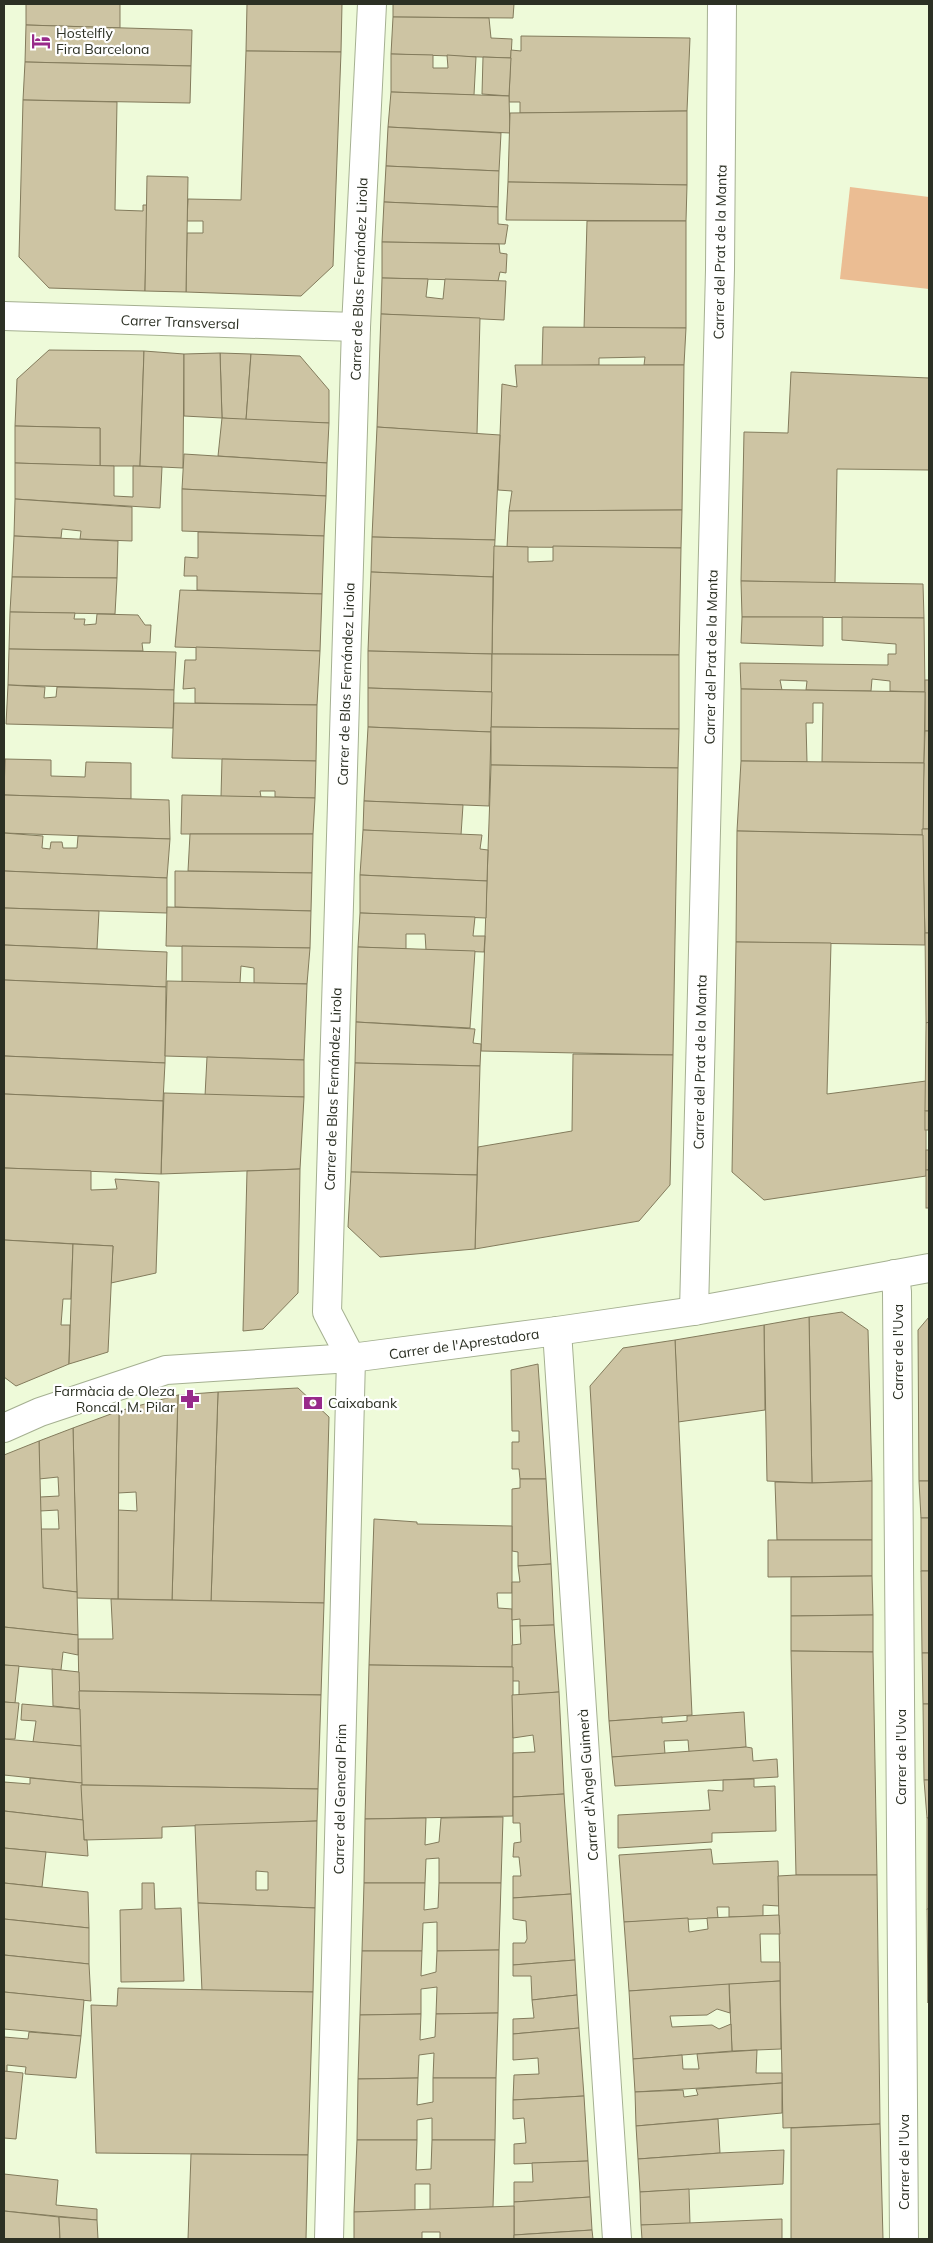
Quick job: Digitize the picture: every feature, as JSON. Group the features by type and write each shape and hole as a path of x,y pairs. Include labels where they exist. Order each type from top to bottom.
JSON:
{"street":[{"name":"Carrer de Blas Fernández Lirola","path":"351,1358 327,1312 356,327 372,4"},
{"name":"Carrer del Prat de la Manta","path":"694,1311 720,270 722,4"},
{"name":"Carrer Transversal","path":"4,316 356,327"},
{"name":"Carrer de l'Aprestadora","path":"4,1428 40,1412 166,1370 351,1358 557,1331 694,1311 929,1268"},
{"name":"Carrer de l'Uva","path":"895,1274 898,1292 904,2239"},
{"name":"Carrer d'Àngel Guimerà","path":"557,1331 617,2239"},
{"name":"Carrer del General Prim","path":"329,2239 351,1358"}],"shaded area":[{"path":"850,187 929,197 929,289 840,279"}],"building":[{"path":"26,4 120,4 120,28 26,25"},
{"path":"247,4 342,4 341,52 246,51"},
{"path":"393,4 514,4 513,18 393,17"},
{"path":"393,17 489,18 491,38 512,39 511,58 391,54"},
{"path":"26,25 192,30 191,66 25,62"},
{"path":"521,36 690,38 687,111 520,113 520,102 509,102 509,96 511,50 521,51"},
{"path":"246,51 341,52 333,266 301,296 186,292 187,233 203,233 203,221 187,221 188,199 241,200"},
{"path":"391,54 433,55 433,68 448,68 447,55 476,57 474,95 391,92"},
{"path":"483,57 511,58 509,96 482,94"},
{"path":"25,62 191,66 190,103 23,100"},
{"path":"391,92 509,96 510,133 388,127"},
{"path":"23,100 117,102 115,210 143,211 143,205 147,205 145,291 49,288 19,257"},
{"path":"687,111 687,185 508,182 510,113"},
{"path":"388,127 501,133 499,171 386,166"},
{"path":"386,166 499,171 498,207 384,202"},
{"path":"147,176 188,177 186,292 145,291"},
{"path":"508,182 687,185 686,221 506,220"},
{"path":"384,202 498,207 498,224 508,225 505,244 382,242"},
{"path":"587,221 686,221 686,328 584,329"},
{"path":"382,242 499,244 500,253 507,254 506,273 500,272 498,281 382,278"},
{"path":"382,278 428,279 426,297 443,299 445,279 506,281 504,320 381,314"},
{"path":"381,314 480,318 477,434 377,427"},
{"path":"543,327 686,328 684,365 644,365 645,357 599,358 599,365 542,366"},
{"path":"49,350 144,351 140,466 100,466 100,428 15,426 17,379"},
{"path":"144,351 184,354 183,468 140,466"},
{"path":"220,353 251,354 246,420 222,418"},
{"path":"220,353 222,418 184,416 184,354"},
{"path":"251,354 300,356 329,390 329,423 246,420"},
{"path":"515,365 684,365 682,510 509,511 512,491 498,490 502,384 517,387"},
{"path":"791,372 929,378 929,470 837,469 835,583 741,581 744,432 788,433"},
{"path":"222,418 329,423 327,463 218,456"},
{"path":"15,426 100,428 100,466 15,463"},
{"path":"377,427 500,435 495,540 372,537"},
{"path":"184,454 327,463 326,496 182,489"},
{"path":"15,463 114,466 114,496 133,497 133,466 162,467 160,508 15,499"},
{"path":"182,489 326,496 324,536 182,531"},
{"path":"15,499 132,507 132,541 80,539 81,531 62,529 61,538 14,536"},
{"path":"682,510 681,548 507,547 509,511"},
{"path":"198,532 324,536 322,594 197,590 197,576 184,576 185,557 198,558"},
{"path":"14,536 118,541 117,578 12,577"},
{"path":"372,537 495,540 493,577 371,572"},
{"path":"494,546 528,547 528,562 553,561 553,546 681,548 679,655 492,654"},
{"path":"371,572 493,577 492,654 368,651"},
{"path":"12,577 117,578 115,614 10,612"},
{"path":"741,581 923,584 924,618 742,617"},
{"path":"180,590 322,594 320,651 175,647"},
{"path":"10,612 75,613 74,619 85,619 84,625 96,624 97,614 138,615 145,625 151,625 150,643 142,643 143,651 9,649"},
{"path":"742,617 823,617 823,646 741,643"},
{"path":"842,617 924,618 925,692 890,691 890,681 872,679 871,691 806,690 807,681 780,680 782,690 741,689 740,663 888,665 888,654 896,654 896,644 842,640"},
{"path":"196,647 320,651 317,705 195,703 195,688 183,689 185,660 196,660"},
{"path":"9,649 176,652 174,690 8,685"},
{"path":"368,651 492,654 492,692 368,688"},
{"path":"492,654 679,655 679,729 491,727"},
{"path":"925,680 929,680 929,731 925,731"},
{"path":"8,685 45,687 44,698 56,697 57,687 174,690 173,728 6,724"},
{"path":"368,688 492,692 491,732 368,727"},
{"path":"741,689 925,692 924,763 822,762 823,703 813,703 813,723 806,723 807,762 741,761"},
{"path":"174,703 317,705 316,761 172,758"},
{"path":"368,727 491,732 489,806 364,801"},
{"path":"491,727 679,729 678,768 491,765"},
{"path":"925,731 929,731 929,829 922,829"},
{"path":"5,759 51,760 51,776 85,777 86,762 131,763 131,799 4,795"},
{"path":"222,759 316,761 315,798 275,797 275,791 260,791 261,797 221,797"},
{"path":"741,761 924,763 923,835 737,831"},
{"path":"491,765 678,768 673,1055 481,1051"},
{"path":"4,795 169,800 170,839 4,833"},
{"path":"182,795 315,798 313,834 181,834"},
{"path":"364,801 463,805 461,835 363,830"},
{"path":"922,829 929,829 929,933 925,933"},
{"path":"363,830 482,835 480,849 488,850 487,881 360,875"},
{"path":"737,831 923,835 925,945 736,942"},
{"path":"4,833 43,836 42,848 50,849 51,842 62,842 63,848 77,848 78,836 170,839 167,878 4,871"},
{"path":"190,834 313,834 312,873 188,871"},
{"path":"4,871 167,878 167,913 4,908"},
{"path":"175,871 312,873 311,911 175,907"},
{"path":"360,875 487,881 486,918 360,913"},
{"path":"167,907 311,911 310,948 166,946"},
{"path":"4,908 99,911 97,949 4,945"},
{"path":"360,913 475,917 473,936 485,936 484,952 426,950 425,934 406,934 406,949 358,947"},
{"path":"925,933 929,933 929,1022 926,1023"},
{"path":"736,942 831,943 827,1094 926,1081 926,1176 764,1200 732,1172"},
{"path":"4,945 167,952 166,987 4,980"},
{"path":"182,946 310,948 307,984 254,983 254,968 241,966 240,983 182,982"},
{"path":"358,947 475,951 470,1028 356,1022"},
{"path":"4,980 166,987 165,1063 4,1056"},
{"path":"167,981 307,984 304,1060 165,1056"},
{"path":"356,1022 475,1029 473,1043 481,1044 480,1066 355,1063"},
{"path":"929,1022 929,1111 925,1111 926,1023"},
{"path":"573,1054 673,1055 670,1185 639,1221 475,1249 478,1147 572,1131"},
{"path":"4,1056 165,1063 163,1101 4,1094"},
{"path":"207,1057 304,1060 304,1097 205,1096"},
{"path":"355,1063 480,1066 477,1175 351,1172"},
{"path":"164,1093 304,1097 300,1169 161,1174"},
{"path":"4,1094 163,1101 161,1174 4,1168"},
{"path":"925,1111 929,1111 929,1130 925,1130"},
{"path":"926,1150 929,1150 929,1170 926,1170"},
{"path":"4,1168 91,1171 91,1190 117,1189 115,1179 159,1182 156,1273 111,1283 113,1246 4,1240"},
{"path":"300,1169 298,1293 263,1329 243,1331 247,1171"},
{"path":"926,1170 929,1170 929,1208 926,1208"},
{"path":"351,1172 477,1175 475,1249 380,1257 348,1227"},
{"path":"4,1240 73,1244 71,1299 63,1299 61,1325 70,1325 69,1364 16,1386 4,1377"},
{"path":"73,1244 113,1246 108,1352 69,1364"},
{"path":"842,1312 868,1330 872,1481 812,1483 809,1317"},
{"path":"809,1317 812,1483 767,1481 764,1325"},
{"path":"929,1317 929,1481 919,1481 918,1330"},
{"path":"764,1325 765,1410 678,1422 675,1340"},
{"path":"675,1340 692,1715 609,1721 590,1386 623,1348"},
{"path":"538,1364 546,1479 520,1479 519,1469 512,1469 512,1442 519,1442 519,1431 512,1431 511,1370"},
{"path":"298,1388 329,1417 324,1603 211,1601 218,1392"},
{"path":"218,1392 211,1601 172,1600 178,1395"},
{"path":"178,1395 172,1600 118,1599 118,1510 137,1511 136,1492 118,1493 119,1411"},
{"path":"119,1411 118,1599 77,1598 73,1428"},
{"path":"73,1428 77,1592 43,1588 40,1529 59,1529 58,1510 40,1511 40,1497 59,1496 58,1477 39,1479 39,1441"},
{"path":"39,1441 43,1588 77,1592 78,1635 4,1627 4,1455"},
{"path":"520,1479 546,1479 551,1564 518,1566 518,1552 512,1551 512,1489 520,1488"},
{"path":"872,1481 872,1540 777,1540 775,1482"},
{"path":"919,1481 929,1481 929,1518 921,1518"},
{"path":"921,1518 929,1518 929,1571 921,1571"},
{"path":"374,1519 417,1522 417,1524 512,1526 512,1593 497,1593 498,1608 512,1609 513,1667 369,1665"},
{"path":"768,1540 872,1540 872,1576 768,1577"},
{"path":"551,1564 554,1625 520,1626 520,1619 512,1620 512,1582 520,1582 518,1566"},
{"path":"921,1571 929,1571 929,1653 922,1653"},
{"path":"872,1576 873,1615 791,1616 791,1577"},
{"path":"111,1599 324,1603 321,1695 79,1691 78,1639 113,1639"},
{"path":"873,1615 873,1652 791,1651 791,1616"},
{"path":"554,1625 559,1692 519,1695 519,1681 512,1681 512,1645 521,1644 520,1626"},
{"path":"4,1627 78,1635 78,1655 63,1652 61,1670 4,1665"},
{"path":"791,1651 873,1652 877,1875 796,1875"},
{"path":"922,1653 929,1653 929,1704 923,1704"},
{"path":"4,1665 19,1666 15,1703 4,1702"},
{"path":"369,1665 513,1667 513,1816 365,1819"},
{"path":"52,1669 79,1672 80,1709 53,1706"},
{"path":"79,1691 321,1695 318,1789 81,1785"},
{"path":"559,1692 564,1794 513,1797 513,1753 535,1752 533,1735 513,1738 512,1695"},
{"path":"4,1702 19,1703 15,1739 4,1739"},
{"path":"22,1704 80,1709 81,1746 33,1742 36,1721 21,1720"},
{"path":"923,1704 929,1704 929,1780 924,1780"},
{"path":"744,1712 746,1747 689,1752 688,1740 664,1741 665,1754 612,1757 609,1721 662,1717 662,1723 687,1721 687,1716"},
{"path":"4,1739 81,1746 82,1783 4,1775"},
{"path":"752,1748 753,1761 777,1759 778,1777 615,1786 612,1757"},
{"path":"30,1778 82,1783 83,1820 4,1811 4,1782 30,1784"},
{"path":"754,1779 754,1787 775,1786 776,1831 712,1833 712,1842 618,1848 618,1815 710,1810 708,1790 723,1791 723,1780"},
{"path":"924,1780 929,1780 929,1818 927,1818"},
{"path":"81,1785 318,1789 317,1821 162,1827 162,1838 84,1840"},
{"path":"564,1794 571,1894 513,1898 513,1876 521,1876 519,1857 513,1857 514,1843 521,1842 520,1823 513,1823 513,1797"},
{"path":"4,1811 83,1820 84,1840 87,1840 88,1856 4,1848"},
{"path":"503,1817 501,1883 439,1883 439,1858 426,1859 425,1883 364,1883 365,1819 426,1818 425,1845 439,1842 441,1818"},
{"path":"927,1818 929,1818 929,1909 927,1909"},
{"path":"317,1821 315,1908 198,1903 195,1825","holes":["256,1871 268,1872 268,1890 256,1890"]},
{"path":"4,1848 46,1852 42,1887 4,1883"},
{"path":"711,1849 713,1864 778,1861 779,1906 763,1905 763,1916 729,1917 729,1907 717,1907 718,1918 624,1922 619,1855"},
{"path":"877,1875 880,2124 783,2128 778,1876"},
{"path":"4,1883 88,1892 89,1928 4,1919"},
{"path":"142,1883 154,1883 155,1909 181,1908 184,1981 121,1982 120,1910 142,1909"},
{"path":"364,1883 425,1883 424,1910 438,1908 439,1883 501,1883 499,1950 437,1951 437,1922 423,1923 422,1951 362,1951"},
{"path":"571,1894 575,1960 513,1965 513,1943 525,1943 527,1939 526,1921 513,1919 513,1898"},
{"path":"198,1903 315,1908 313,1992 202,1991"},
{"path":"927,1909 929,1909 928,2003"},
{"path":"779,1915 780,1934 760,1934 761,1962 780,1962 780,1981 629,1991 624,1922 688,1918 689,1932 708,1929 707,1918"},
{"path":"4,1919 89,1928 89,1964 4,1955"},
{"path":"499,1950 498,2013 436,2014 437,1987 421,1989 421,2014 360,2015 362,1951 422,1951 421,1976 436,1972 437,1951"},
{"path":"4,1955 89,1964 91,2001 4,1992"},
{"path":"575,1960 577,1995 532,2000 531,1976 513,1976 513,1965"},
{"path":"780,1981 781,2049 732,2051 729,1984"},
{"path":"729,1984 730,2013 717,2009 707,2015 670,2016 672,2027 712,2025 719,2029 731,2024 732,2051 633,2059 629,1991"},
{"path":"118,1988 313,1992 308,2155 96,2153 91,2005 117,2006"},
{"path":"4,1992 84,2000 81,2036 4,2029"},
{"path":"577,1995 579,2028 513,2034 513,2019 534,2018 532,2000"},
{"path":"498,2013 496,2078 433,2078 434,2053 419,2055 418,2078 358,2079 360,2015 421,2014 420,2040 435,2037 436,2014"},
{"path":"579,2028 584,2096 513,2100 514,2075 539,2074 538,2058 513,2060 513,2034"},
{"path":"29,2032 81,2036 76,2078 25,2074 26,2067 7,2065 7,2072 4,2071 4,2037 28,2039"},
{"path":"757,2050 756,2073 782,2073 782,2083 635,2092 633,2059 682,2055 683,2069 699,2069 697,2054"},
{"path":"4,2071 23,2073 16,2139 4,2138"},
{"path":"418,2078 417,2105 433,2102 433,2078 496,2078 495,2140 432,2140 432,2118 417,2120 417,2140 357,2140 358,2079"},
{"path":"782,2083 782,2113 636,2126 635,2092 683,2090 684,2097 698,2095 696,2089"},
{"path":"584,2096 588,2161 514,2164 514,2144 526,2143 524,2118 513,2119 513,2100"},
{"path":"718,2119 720,2153 638,2159 636,2126"},
{"path":"880,2124 883,2239 791,2239 791,2128"},
{"path":"357,2140 417,2140 416,2170 431,2169 432,2140 495,2140 493,2207 430,2210 430,2184 415,2184 415,2210 354,2212"},
{"path":"784,2150 783,2184 640,2192 638,2159"},
{"path":"191,2154 308,2155 306,2239 188,2239"},
{"path":"588,2161 590,2197 514,2202 514,2182 533,2182 532,2163"},
{"path":"4,2174 58,2180 56,2205 97,2209 97,2220 4,2211"},
{"path":"689,2189 690,2224 641,2225 640,2192"},
{"path":"590,2197 592,2230 514,2235 514,2202"},
{"path":"514,2206 514,2239 440,2239 440,2232 422,2232 422,2239 354,2239 354,2212"},
{"path":"4,2211 59,2217 60,2239 4,2239"},
{"path":"59,2217 97,2220 98,2239 60,2239"},
{"path":"782,2219 782,2239 642,2239 641,2225"},
{"path":"592,2230 593,2239 514,2239 514,2235"}],"place":[{"name":"Hostelfly Fira Barcelona","path":"41,41"},
{"name":"Farmàcia de Oleza Roncal, M. Pilar","path":"190,1399"},
{"name":"Caixabank","path":"313,1403"}]}
